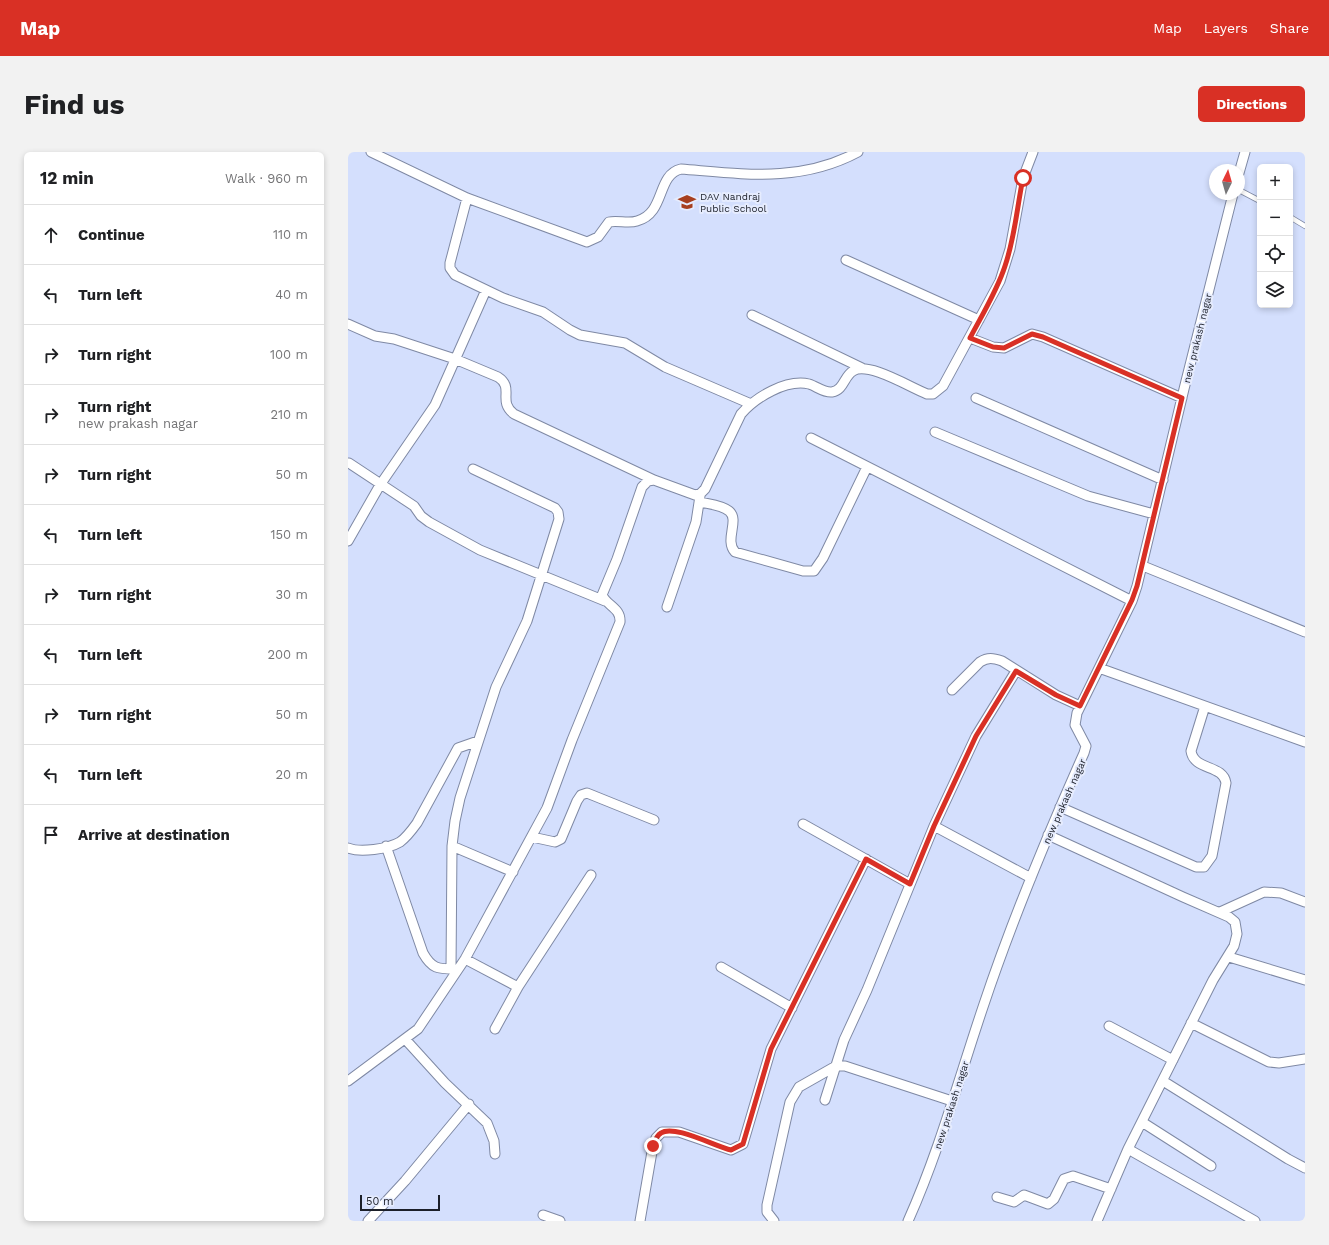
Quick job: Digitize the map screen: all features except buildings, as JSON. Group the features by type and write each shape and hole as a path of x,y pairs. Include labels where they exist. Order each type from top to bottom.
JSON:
{"street":[{"path":"371,152 467,198 587,242 598,237 609,222 637,221 644,218 658,203 668,175 674,171 681,169 746,175 809,171 826,167 858,152"},
{"path":"752,315 862,368 874,370 918,391 933,394 943,386 1000,281 1010,249 1023,178 1033,152"},
{"path":"1242,164 1245,152"},
{"path":"467,198 450,263 450,268 455,275 486,290 543,312 570,330 580,334 625,343 665,367 751,404"},
{"name":"new prakash nagar","path":"908,1221 932,1166 994,976 1048,835 1084,753 1086,746 1075,725 1080,706 1132,600 1143,566 1162,480 1232,200"},
{"path":"846,260 979,320"},
{"path":"348,541 380,485 435,405 486,290"},
{"path":"348,324 375,336 394,339 455,359 504,381 506,386 504,401 507,409 514,414 654,480 695,495 729,511 732,516 733,524 730,541 732,548 736,552 803,571 814,571 824,558 868,467"},
{"path":"970,338 993,347 1004,348 1032,334 1043,337 1182,398"},
{"path":"667,607 688,548 700,498 741,414 751,404 765,395 799,382 832,392 837,390 843,384 850,373 855,369 862,368"},
{"path":"976,398 1162,480"},
{"path":"935,432 1088,496 1154,514"},
{"path":"811,438 1132,600"},
{"path":"348,1081 405,1039 423,1022 455,969 465,959 532,837 553,795 572,740 620,622 620,615 618,611 605,601 480,550 429,522 421,516 414,506 380,485 350,463"},
{"path":"455,969 452,846 460,798 496,687 527,621 559,519 558,512 555,508 473,469"},
{"path":"605,601 602,594 617,559 638,493 642,486 648,481 654,480"},
{"path":"1143,566 1305,632"},
{"path":"952,690 986,658 994,658 1002,661 1056,695 1080,706"},
{"path":"1099,668 1305,742"},
{"path":"826,1100 844,1040 934,826 976,736 1016,671"},
{"path":"1060,807 1196,867 1204,867 1214,851 1226,783 1225,777 1221,773 1196,762 1192,758 1191,751 1205,706"},
{"path":"348,848 355,850 367,850 399,842 412,829 458,748 478,741"},
{"path":"532,837 555,842 561,839 577,801 581,795 587,793 654,820"},
{"path":"803,824 910,884"},
{"path":"934,826 1031,878"},
{"path":"1048,835 1183,897 1220,912 1235,922 1237,934 1229,957 1213,980 1128,1148 1097,1221"},
{"path":"386,846 423,954 429,964 438,969 455,969"},
{"path":"452,846 513,872"},
{"path":"640,1221 653,1146 656,1138 662,1132 679,1132 731,1150 743,1144 771,1049 866,859"},
{"path":"495,1029 518,987 591,875"},
{"path":"1220,912 1264,892 1281,893 1305,902"},
{"path":"1229,957 1305,980"},
{"path":"465,959 518,987"},
{"path":"721,967 792,1008"},
{"path":"1191,1024 1269,1062 1279,1063 1305,1059"},
{"path":"1109,1026 1173,1060"},
{"path":"405,1039 445,1083 469,1104 487,1123 494,1141 495,1154"},
{"path":"774,1221 767,1212 767,1205 790,1102 794,1093 799,1087 836,1066 846,1066 952,1101"},
{"path":"1162,1081 1305,1168"},
{"path":"368,1221 405,1181 469,1104"},
{"path":"1142,1122 1211,1166"},
{"path":"1128,1148 1255,1221"},
{"path":"997,1197 1014,1202 1024,1195 1048,1204 1054,1199 1064,1179 1073,1176 1111,1189"},
{"path":"1237,1211 1238,1221"},
{"path":"543,1215 560,1221"}],"lane":[{"path":"1245,193 1258,200"},
{"path":"1293,219 1305,226"}],"place":[{"name":"DAV Nandraj Public School","path":"687,202"}],"route":[{"path":"653,1146 656,1138 662,1132 669,1131 679,1132 725,1149 731,1150 743,1144 771,1049 866,859 910,884 934,826 976,736 1016,671 1056,695 1080,706 1132,600 1143,566 1182,398 1043,337 1032,334 1004,348 993,347 970,338 1000,281 1005,266 1010,249 1023,178"}]}
